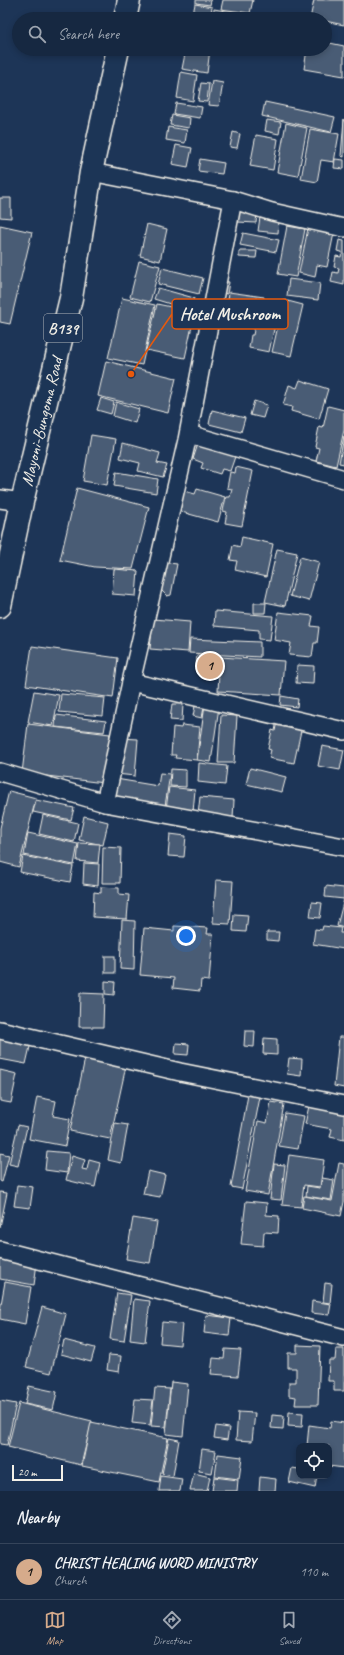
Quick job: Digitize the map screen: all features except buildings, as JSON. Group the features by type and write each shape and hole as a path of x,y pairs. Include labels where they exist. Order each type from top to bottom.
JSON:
{"main road":[{"path":"126,12 129,0"},
{"name":"Mayoni-Bungoma Road","path":"0,606 22,502 71,298 91,172 116,56"}],"street":[{"path":"91,172 233,200 272,212 344,228"},
{"path":"105,803 188,434 233,200"},
{"path":"188,434 344,479"},
{"path":"0,499 22,502"},
{"path":"131,682 344,731"},
{"path":"0,772 105,803 344,847"},
{"path":"0,1030 180,1072 344,1105"},
{"path":"0,1250 344,1338"}],"place":[{"name":"Hotel Mushroom","path":"131,374"},
{"name":"CHRIST HEALING WORD MINISTRY","path":"210,666"}]}
